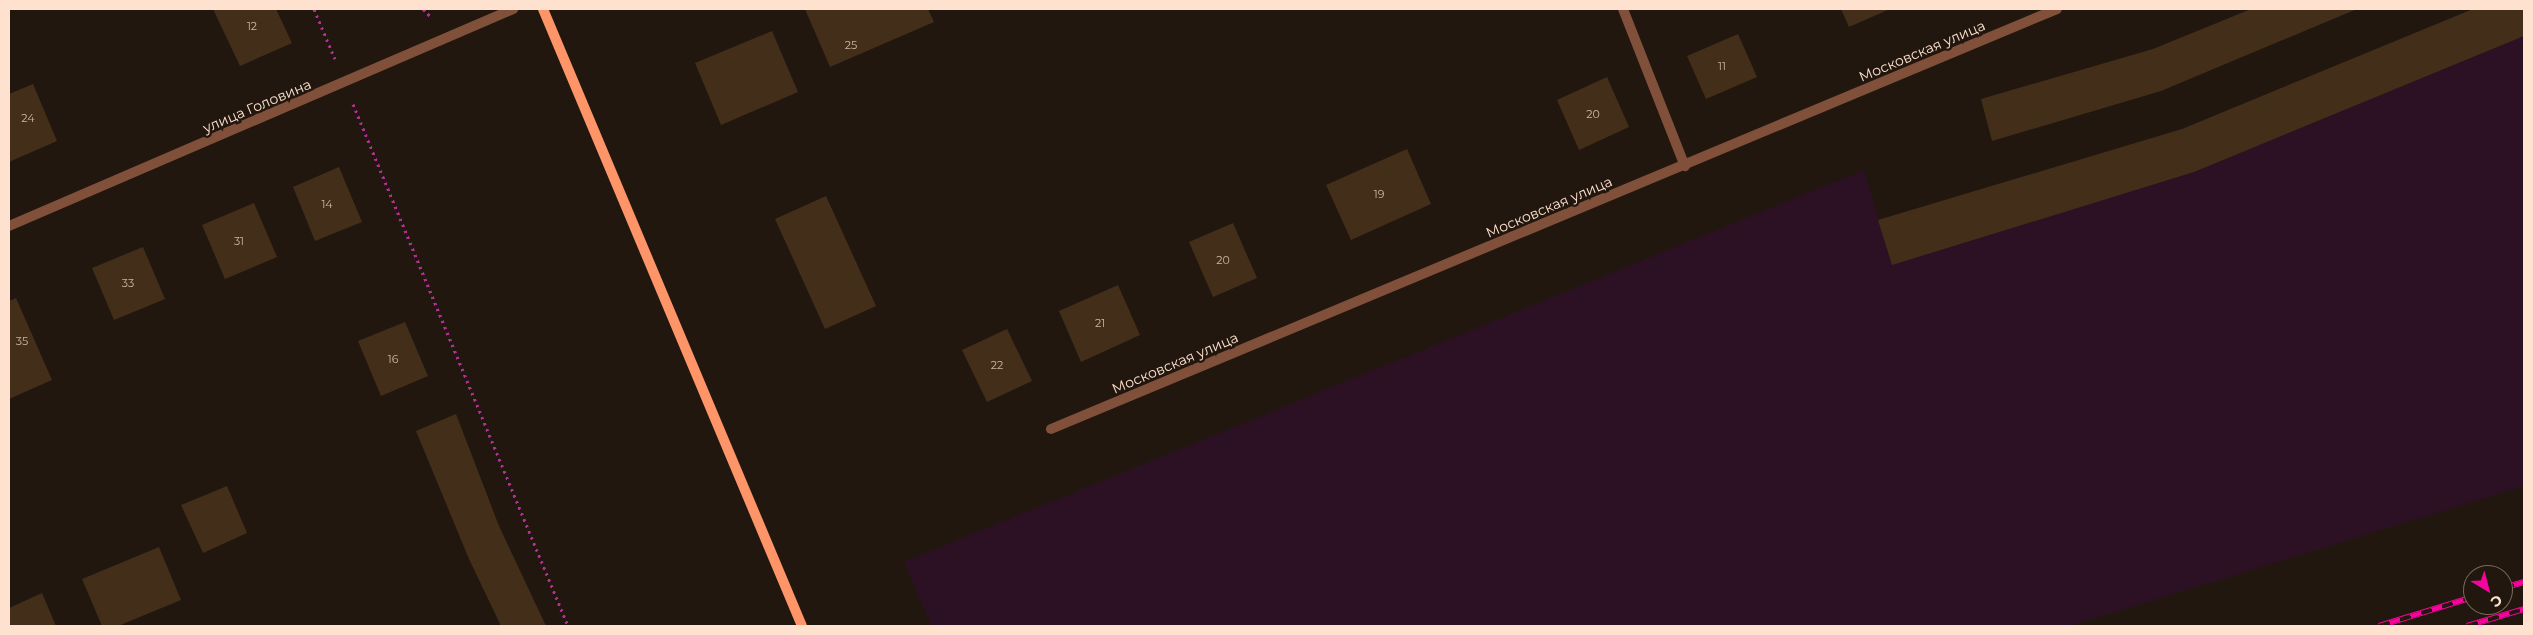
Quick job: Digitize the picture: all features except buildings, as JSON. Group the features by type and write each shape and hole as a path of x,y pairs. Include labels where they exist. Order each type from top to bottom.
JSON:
{"street":[{"name":"улица Головина","path":"9,226 345,84 513,9"},
{"path":"543,9 802,626"},
{"path":"1622,9 1685,166"},
{"name":"Московская улица","path":"1051,429 1685,166 2057,9"}],"path":[{"path":"314,9 568,626"}],"shaded area":[{"path":"2524,36 2524,486 2070,626 932,626 904,562 1864,170 1892,264 2194,172"}],"railway":[{"path":"2513,585 2524,582"},
{"path":"2379,626 2463,600"},
{"path":"2467,626 2524,609"}]}
